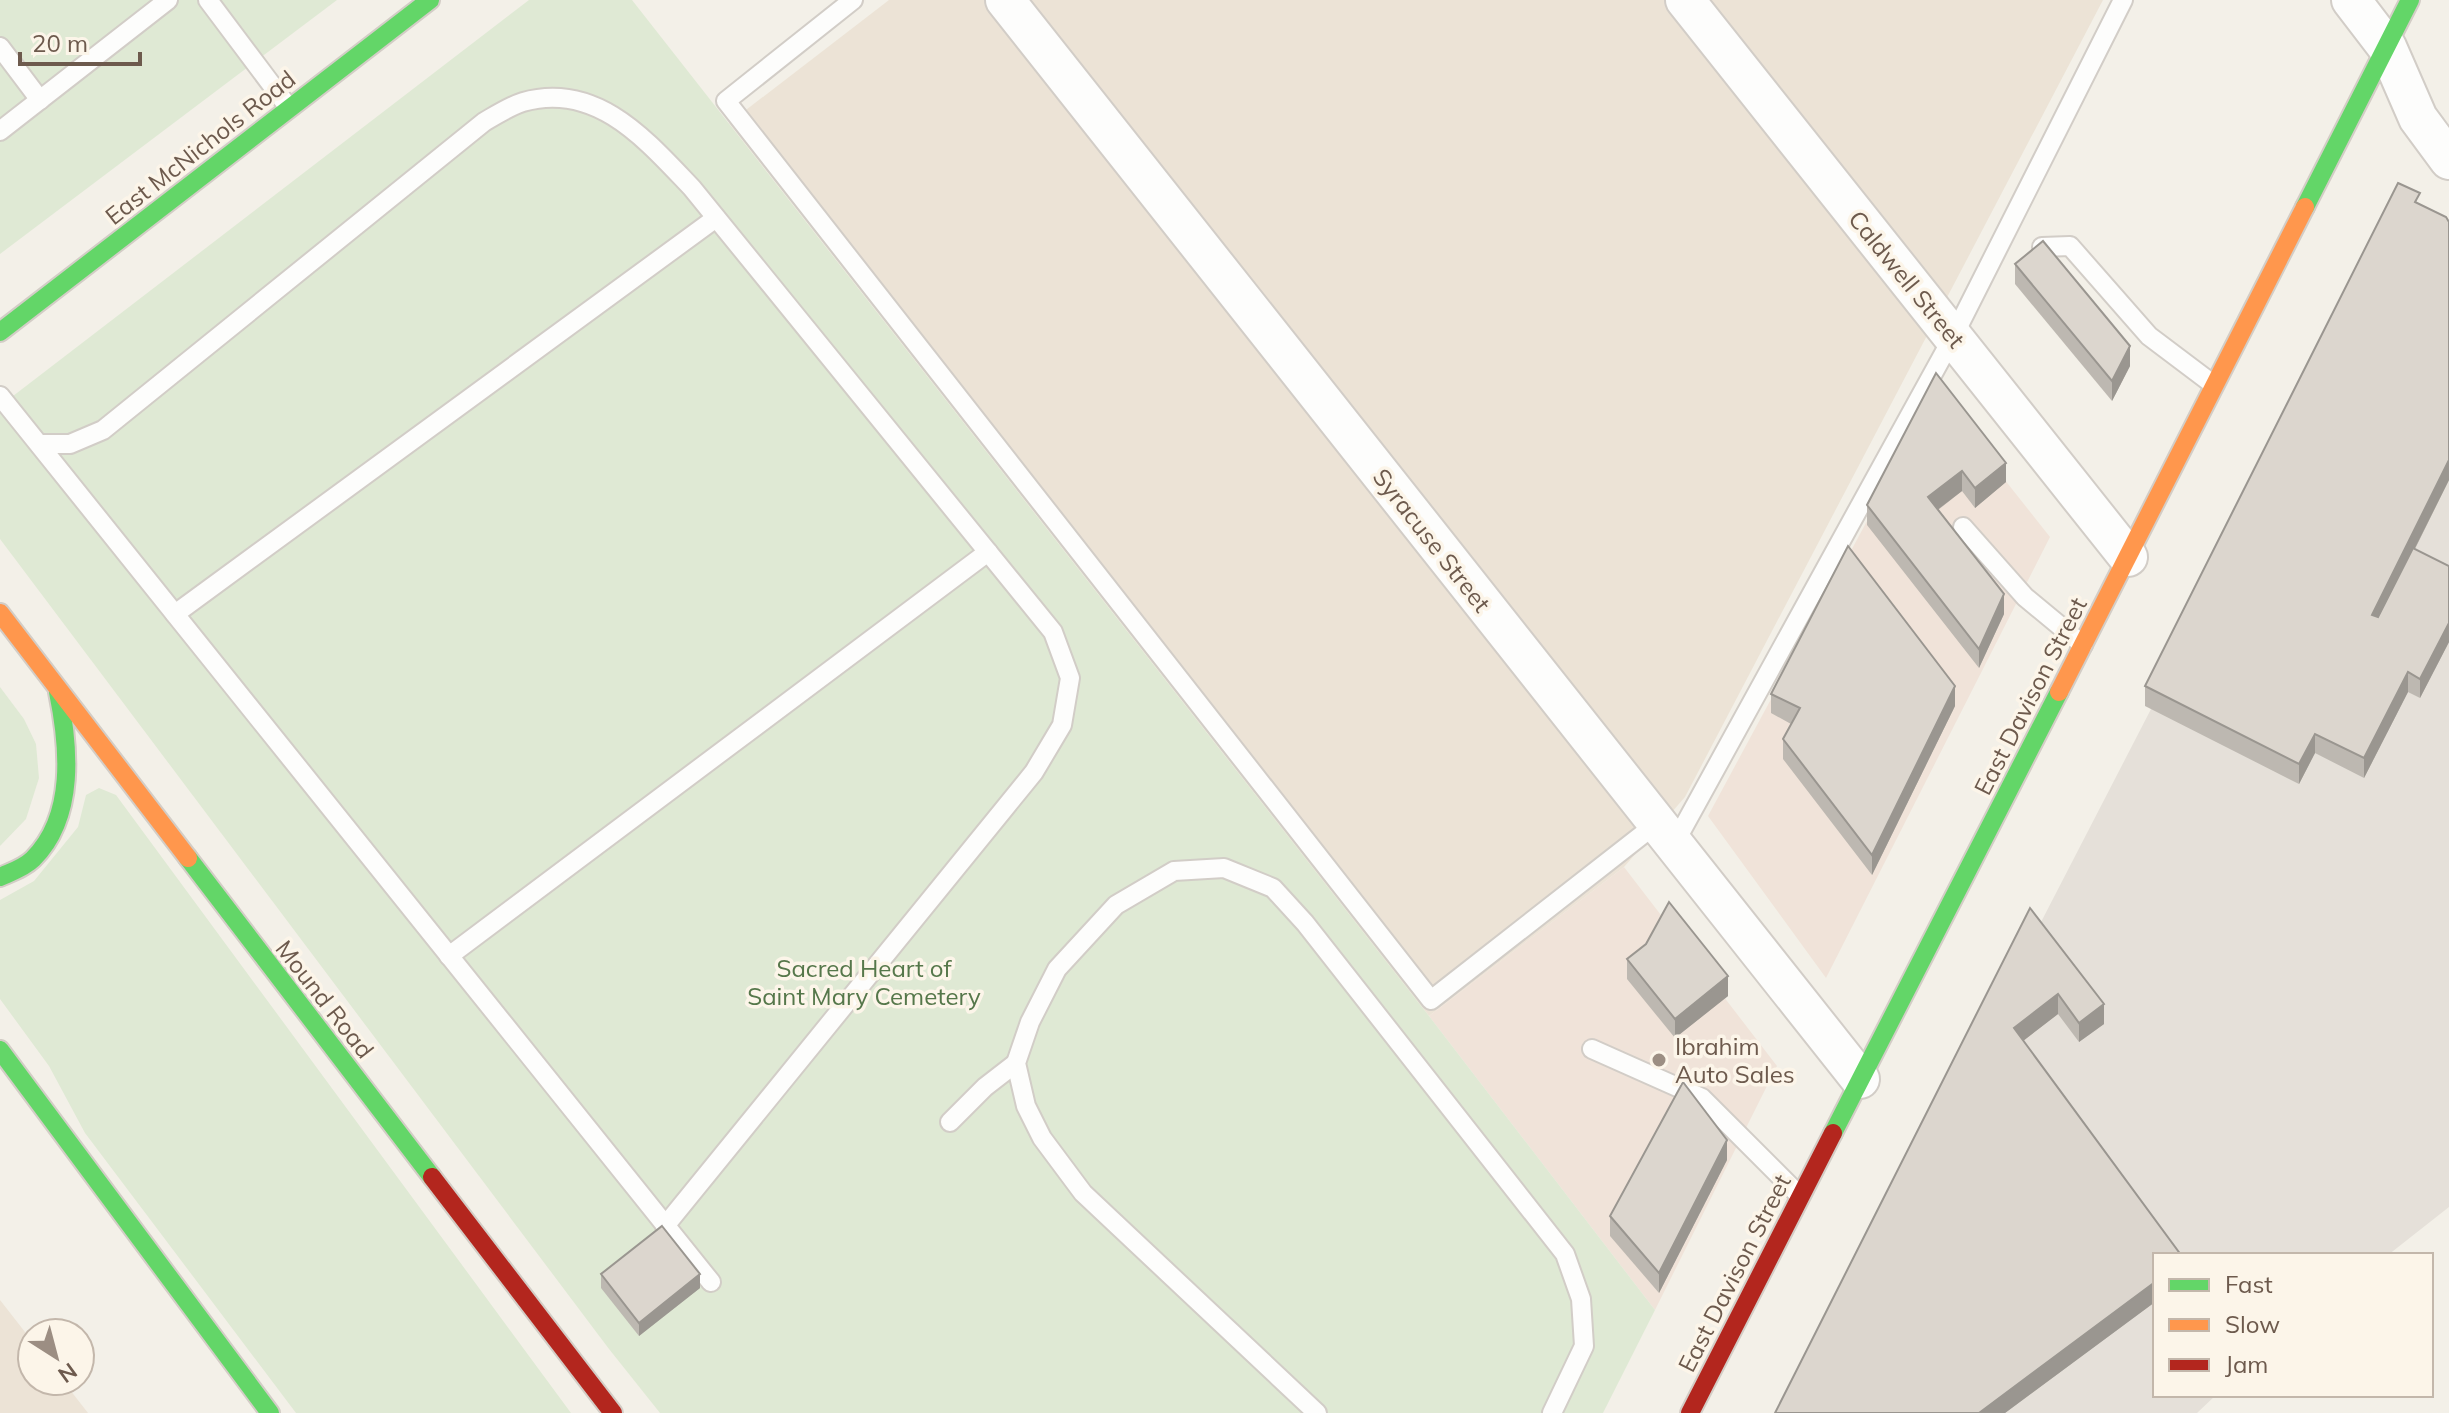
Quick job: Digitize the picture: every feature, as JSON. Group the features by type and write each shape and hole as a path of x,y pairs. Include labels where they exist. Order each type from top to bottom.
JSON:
{"main road":[{"name":"East McNichols Road","path":"0,332 430,0"},
{"name":"East Davison Street","path":"1690,1413 2410,0"},
{"name":"Mound Road","path":"0,613 613,1413"},
{"path":"0,877 32,860 54,828 66,783 66,726 58,691"},
{"path":"0,1050 270,1413"}],"street":[{"name":"Syracuse Street","path":"1005,0 1860,1079"},
{"name":"Caldwell Street","path":"1685,0 2128,557"},
{"path":"2351,0 2387,47 2418,118 2449,160"}],"lane":[{"path":"0,131 168,0"},
{"path":"208,0 289,108"},
{"path":"853,0 726,101 1431,1000 1664,835 1953,337 2123,0"},
{"path":"0,47 40,100"},
{"path":"39,444 70,444 103,430 484,122 523,102 563,97 595,105 640,135 692,188 1053,632 1070,678 1062,725 1034,772 665,1226"},
{"path":"175,614 716,218"},
{"path":"2042,247 2070,246 2149,336 2215,386"},
{"path":"0,396 711,1282"},
{"path":"1963,527 2025,597 2083,645"},
{"path":"449,956 988,552"},
{"path":"1317,1413 1083,1193 1042,1138 1026,1106 1016,1063 1030,1022 1057,969 1116,905 1174,871 1224,868 1273,888 1315,936 1565,1254 1581,1299 1584,1346 1552,1413"},
{"path":"1592,1049 1702,1098 1800,1196"},
{"path":"950,1122 985,1087 1016,1063"}],"shaded area":[{"path":"889,0 2103,0 1685,797 1624,867 1429,1016 729,123"},
{"path":"2449,249 2449,1207 2391,1253 2153,1253 2153,1397 2214,1397 2197,1413 1793,1413 1992,1017 2228,560"},
{"path":"1936,393 2050,537 1826,978 1708,816"},
{"path":"1624,867 1777,1066 1655,1310 1429,1016"},
{"path":"0,1300 16,1320 16,1397 76,1397 88,1413 0,1413"}],"green space":[{"path":"0,0 337,0 0,254"},
{"name":"Sacred Heart of Saint Mary Cemetery","path":"529,0 632,0 1429,1016 1655,1310 1603,1413 660,1413 609,1349 0,539 0,406"},
{"path":"0,687 24,719 36,744 39,778 26,819 0,846"},
{"path":"99,788 116,795 571,1413 296,1413 85,1133 49,1066 0,999 0,900 34,881 78,827 86,795"}],"building":[{"path":"2398,183 2420,193 2415,202 2446,217 2449,222 2449,460 2372,615 2378,617 2413,548 2449,566 2449,623 2420,679 2408,672 2364,758 2315,734 2299,764 2145,686"},
{"path":"2043,241 2130,346 2112,381 2015,264"},
{"path":"1936,373 2006,463 1975,488 1962,471 1928,497 2004,594 1979,649 1867,505"},
{"path":"1848,546 1955,686 1872,855 1783,739 1800,708 1771,694"},
{"path":"1669,902 1728,976 1675,1019 1627,959 1646,944"},
{"path":"2030,908 2104,1004 2079,1023 2058,994 2014,1028 2180,1253 2153,1253 2153,1283 1979,1413 1775,1413"},
{"path":"1683,1082 1727,1140 1659,1273 1610,1216"},
{"path":"662,1226 700,1274 639,1323 601,1274"}],"traffic: fast":[{"path":"0,332 430,0"},
{"path":"2305,207 2410,0"},
{"path":"0,877 33,859 47,842 57,822 66,780 65,735 58,692"},
{"path":"1833,1133 2059,692"},
{"path":"188,858 432,1177"},
{"path":"0,1050 270,1413"}],"traffic: slow":[{"path":"2059,692 2305,207"},
{"path":"0,613 188,858"}],"traffic: jam":[{"path":"1690,1413 1833,1133"},
{"path":"432,1177 613,1413"}],"place":[{"name":"Ibrahim Auto Sales","path":"1659,1060"}]}
